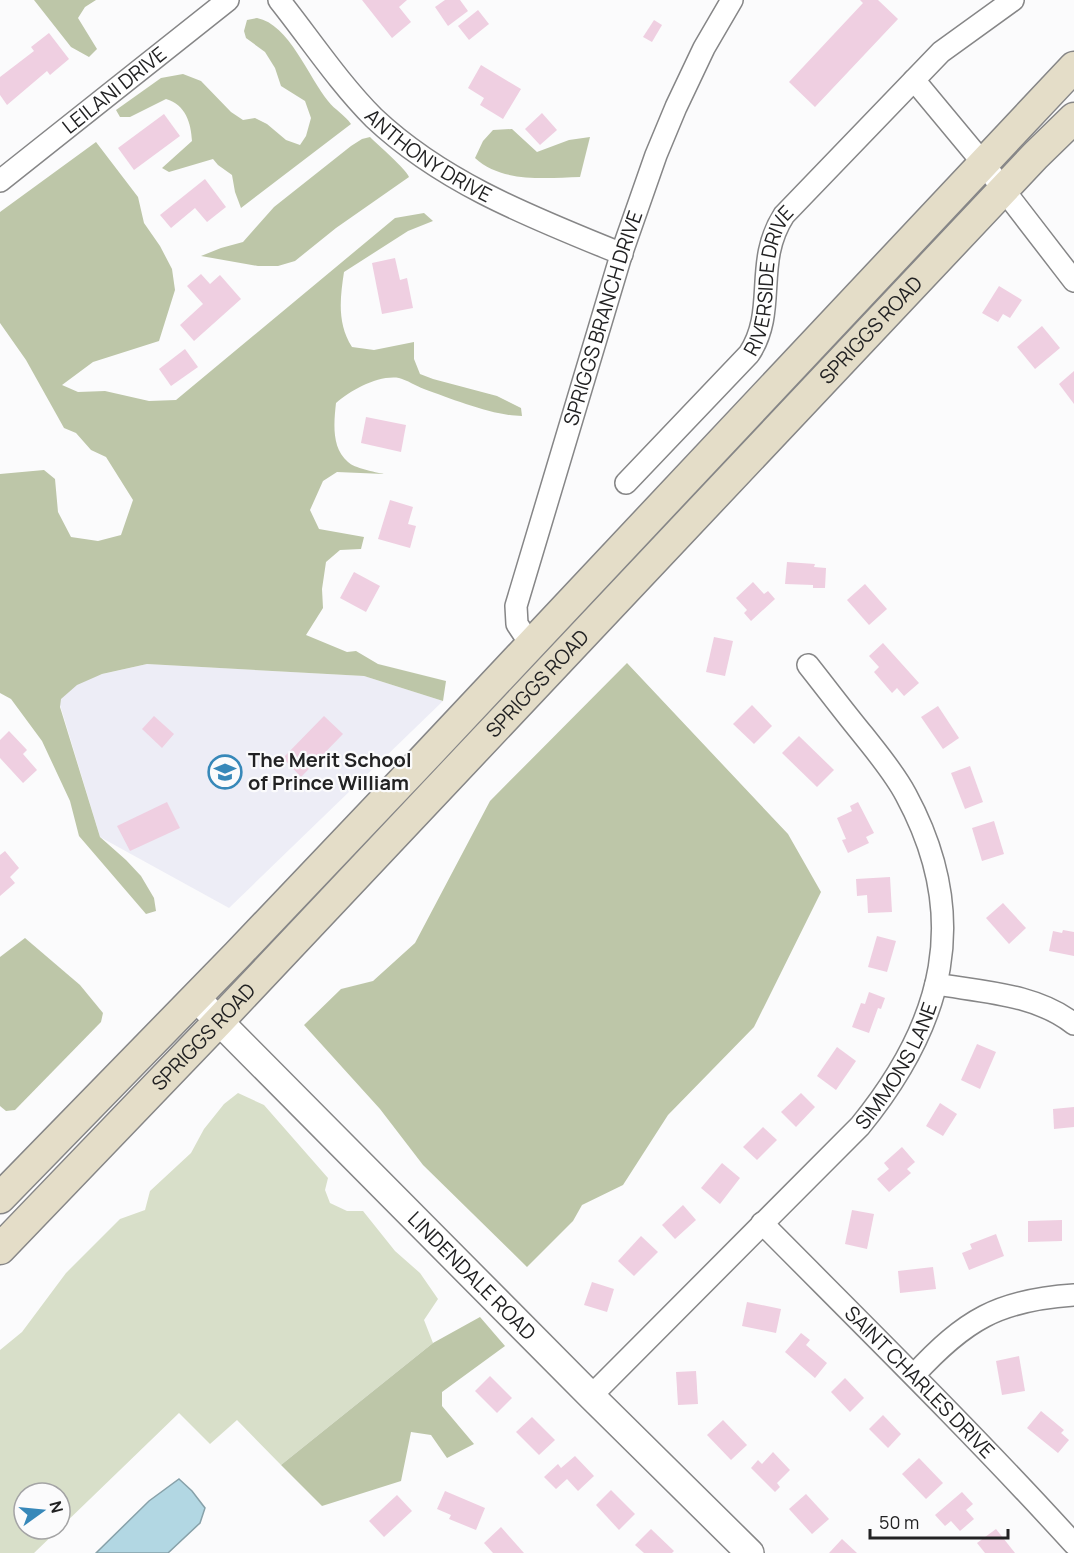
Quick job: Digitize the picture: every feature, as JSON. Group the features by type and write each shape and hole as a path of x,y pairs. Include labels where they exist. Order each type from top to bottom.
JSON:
{"main road":[{"name":"SPRIGGS ROAD","path":"0,1198 531,645 1074,67"},
{"name":"SPRIGGS ROAD","path":"0,1249 219,1021 1074,118"}],"street":[{"name":"LEILANI DRIVE","path":"0,181 228,0"},
{"name":"ANTHONY DRIVE","path":"279,0 372,116 405,145 434,166 478,192 545,223 622,254"},
{"name":"SPRIGGS BRANCH DRIVE","path":"531,645 517,624 516,606 622,254 656,155 676,107 704,48 732,0"},
{"name":"RIVERSIDE DRIVE","path":"626,483 755,345 764,314 768,251 775,230 784,215 948,46 1013,0"},
{"path":"914,80 1005,190 1074,281"},
{"name":"SIMMONS LANE","path":"591,1396 860,1126 884,1097 912,1050 924,1024 936,984 941,958 943,925 941,892 934,860 923,829 892,772 808,665"},
{"path":"936,984 1027,1000 1050,1009 1074,1024"},
{"name":"LINDENDALE ROAD","path":"195,997 750,1553"},
{"name":"SAINT CHARLES DRIVE","path":"762,1223 1007,1470 1074,1544"},
{"path":"914,1375 939,1348 961,1329 984,1315 1036,1299 1074,1295"}],"shaded area":[{"name":"The Merit School of Prince William","path":"147,664 364,676 443,701 229,908 100,837 54,685"}],"green space":[{"path":"34,0 96,0 85,7 78,18 97,49 89,57 71,47"},
{"path":"257,18 268,22 289,41 328,101 351,124 241,208 232,175 213,159 169,172 162,168 192,141 189,121 183,110 173,102 166,99 130,117 120,117 116,110 161,78 183,74 201,81 231,112 243,120 255,118 267,124 286,140 300,145 306,136 311,118 305,101 281,86 275,68 265,52 246,38 244,31 247,20"},
{"path":"512,129 537,152 569,140 590,137 580,177 539,178 511,175 498,172 475,158 483,141 493,130"},
{"path":"370,137 409,177 336,228 295,261 278,266 258,266 201,256 243,242 274,207 351,146"},
{"path":"96,142 138,197 144,223 172,269 175,290 159,341 93,362 62,385 78,392 105,391 149,401 176,400 395,218 424,213 433,221 408,231 344,272 341,311 347,338 352,347 374,350 414,342 414,359 420,374 497,396 521,408 522,416 473,406 399,378 382,379 365,384 336,403 336,442 343,456 355,466 384,474 337,472 323,481 310,510 319,529 364,537 361,549 340,550 326,562 322,589 323,608 306,635 347,652 356,651 378,664 446,681 443,701 364,676 147,664 102,674 77,685 61,699 60,707 100,837 141,876 154,898 156,911 146,914 79,836 70,801 42,741 11,699 0,693 0,474 44,470 55,479 58,512 71,537 98,541 121,535 133,500 106,457 91,450 76,433 64,428 26,360 0,323 0,212"},
{"path":"627,663 788,834 821,892 754,1027 668,1115 623,1185 582,1205 573,1221 527,1267 423,1165 380,1109 304,1025 341,989 373,981 415,943 490,801"},
{"path":"25,938 80,985 103,1013 101,1022 15,1110 6,1111 0,1106 0,957"},
{"path":"238,1093 264,1105 328,1178 325,1190 330,1203 347,1211 363,1211 395,1251 420,1273 438,1299 424,1320 433,1343 281,1465 237,1420 210,1444 179,1413 72,1516 72,1481 12,1481 12,1541 46,1541 34,1553 0,1553 0,1350 22,1332 66,1273 120,1219 145,1210 150,1191 191,1153 204,1129 224,1104"},
{"path":"480,1317 505,1346 442,1392 442,1406 474,1444 447,1458 431,1435 411,1432 401,1481 322,1506 281,1465 433,1343"}],"water":[{"path":"179,1479 205,1508 200,1523 168,1553 96,1553 149,1501"}],"building":[{"path":"362,0 407,0 399,7 411,22 392,38"},
{"path":"445,0 460,0 468,11 448,26 435,7"},
{"path":"860,0 878,0 898,19 815,107 789,82 863,3"},
{"path":"478,10 489,24 469,40 458,26"},
{"path":"654,20 662,25 652,42 643,37"},
{"path":"49,33 69,59 50,75 47,71 7,105 0,95 0,77 34,51 31,47"},
{"path":"481,65 521,89 503,119 480,105 484,98 468,88"},
{"path":"542,113 557,130 540,145 525,129"},
{"path":"164,114 180,136 134,170 118,148"},
{"path":"205,179 226,207 207,222 195,208 171,228 160,215"},
{"path":"395,258 400,280 407,278 413,308 382,314 372,263"},
{"path":"201,274 210,284 220,275 241,299 194,341 180,325 203,304 187,286"},
{"path":"999,286 1022,300 1010,318 1003,314 998,322 982,313"},
{"path":"1042,326 1060,348 1035,369 1017,347"},
{"path":"185,349 198,367 171,386 159,369"},
{"path":"1074,371 1074,404 1059,384"},
{"path":"366,417 406,425 401,452 361,443"},
{"path":"390,500 413,507 408,524 416,526 410,548 378,539"},
{"path":"787,562 815,564 814,567 826,568 825,588 785,584"},
{"path":"354,572 380,586 366,612 340,598"},
{"path":"753,582 764,594 768,591 775,599 751,621 744,613 747,610 736,598"},
{"path":"865,584 887,609 869,625 847,600"},
{"path":"714,637 733,641 725,676 706,672"},
{"path":"883,643 919,683 904,696 897,688 892,693 874,672 879,667 869,656"},
{"path":"752,705 772,726 754,744 733,724"},
{"path":"938,706 959,738 943,749 921,717"},
{"path":"154,716 174,734 162,748 142,729"},
{"path":"324,716 343,734 301,777 283,758"},
{"path":"9,731 27,750 23,754 37,770 23,783 0,758 0,740"},
{"path":"799,736 834,770 817,787 782,753"},
{"path":"970,766 983,802 965,809 951,773"},
{"path":"167,802 180,828 130,851 117,826"},
{"path":"858,802 874,833 866,837 869,843 848,853 842,840 846,839 837,818 852,811 850,806"},
{"path":"994,821 1004,854 982,861 972,828"},
{"path":"5,851 19,868 10,877 15,883 0,896 0,855"},
{"path":"890,877 892,912 868,913 867,895 857,896 856,879"},
{"path":"1003,903 1026,928 1009,944 986,918"},
{"path":"1063,930 1074,932 1074,956 1049,951 1053,931 1062,933"},
{"path":"877,936 896,941 887,972 868,967"},
{"path":"869,992 885,998 881,1009 878,1008 869,1033 852,1027 861,1003 865,1004"},
{"path":"977,1044 996,1052 980,1089 961,1080"},
{"path":"837,1047 856,1061 836,1090 817,1076"},
{"path":"801,1093 815,1107 796,1127 781,1112"},
{"path":"940,1103 957,1114 943,1136 926,1126"},
{"path":"1074,1107 1074,1127 1054,1129 1053,1109"},
{"path":"763,1127 777,1140 757,1160 743,1147"},
{"path":"902,1147 915,1162 907,1169 911,1173 889,1192 877,1179 889,1169 884,1163"},
{"path":"722,1163 740,1178 720,1204 701,1188"},
{"path":"683,1205 696,1220 675,1239 662,1225"},
{"path":"852,1210 874,1214 867,1249 845,1244"},
{"path":"1062,1220 1062,1241 1028,1242 1028,1221"},
{"path":"996,1234 1004,1256 969,1270 962,1253 972,1249 970,1244"},
{"path":"641,1236 658,1252 634,1276 618,1261"},
{"path":"933,1267 936,1289 900,1293 898,1271"},
{"path":"592,1282 614,1289 607,1312 584,1305"},
{"path":"747,1302 781,1309 776,1333 742,1326"},
{"path":"801,1333 810,1340 806,1345 827,1363 815,1378 785,1352"},
{"path":"1019,1356 1025,1391 1002,1395 996,1361"},
{"path":"696,1371 698,1404 678,1405 676,1372"},
{"path":"490,1376 512,1398 497,1413 475,1391"},
{"path":"845,1378 864,1398 850,1412 831,1392"},
{"path":"1041,1411 1064,1430 1061,1433 1069,1440 1058,1453 1027,1428"},
{"path":"883,1415 901,1434 888,1448 869,1429"},
{"path":"532,1417 555,1440 539,1455 516,1432"},
{"path":"723,1420 747,1445 731,1460 707,1435"},
{"path":"773,1452 790,1470 777,1483 780,1487 775,1492 751,1468 758,1460 762,1464"},
{"path":"575,1456 594,1476 578,1491 567,1479 556,1489 544,1477 558,1464 561,1468"},
{"path":"919,1458 943,1483 926,1499 902,1474"},
{"path":"611,1490 635,1514 619,1530 596,1505"},
{"path":"445,1491 485,1508 476,1530 449,1519 451,1515 437,1509"},
{"path":"962,1492 973,1504 966,1510 974,1519 960,1531 951,1521 945,1526 935,1515"},
{"path":"806,1494 829,1519 812,1534 789,1509"},
{"path":"397,1495 412,1511 384,1537 369,1521"},
{"path":"501,1527 524,1553 493,1553 484,1543"},
{"path":"651,1529 674,1551 672,1553 644,1553 635,1545"},
{"path":"996,1529 1015,1553 985,1553 977,1543"},
{"path":"842,1539 857,1553 829,1553"}],"place":[{"name":"The Merit School of Prince William","path":"225,772"}]}
